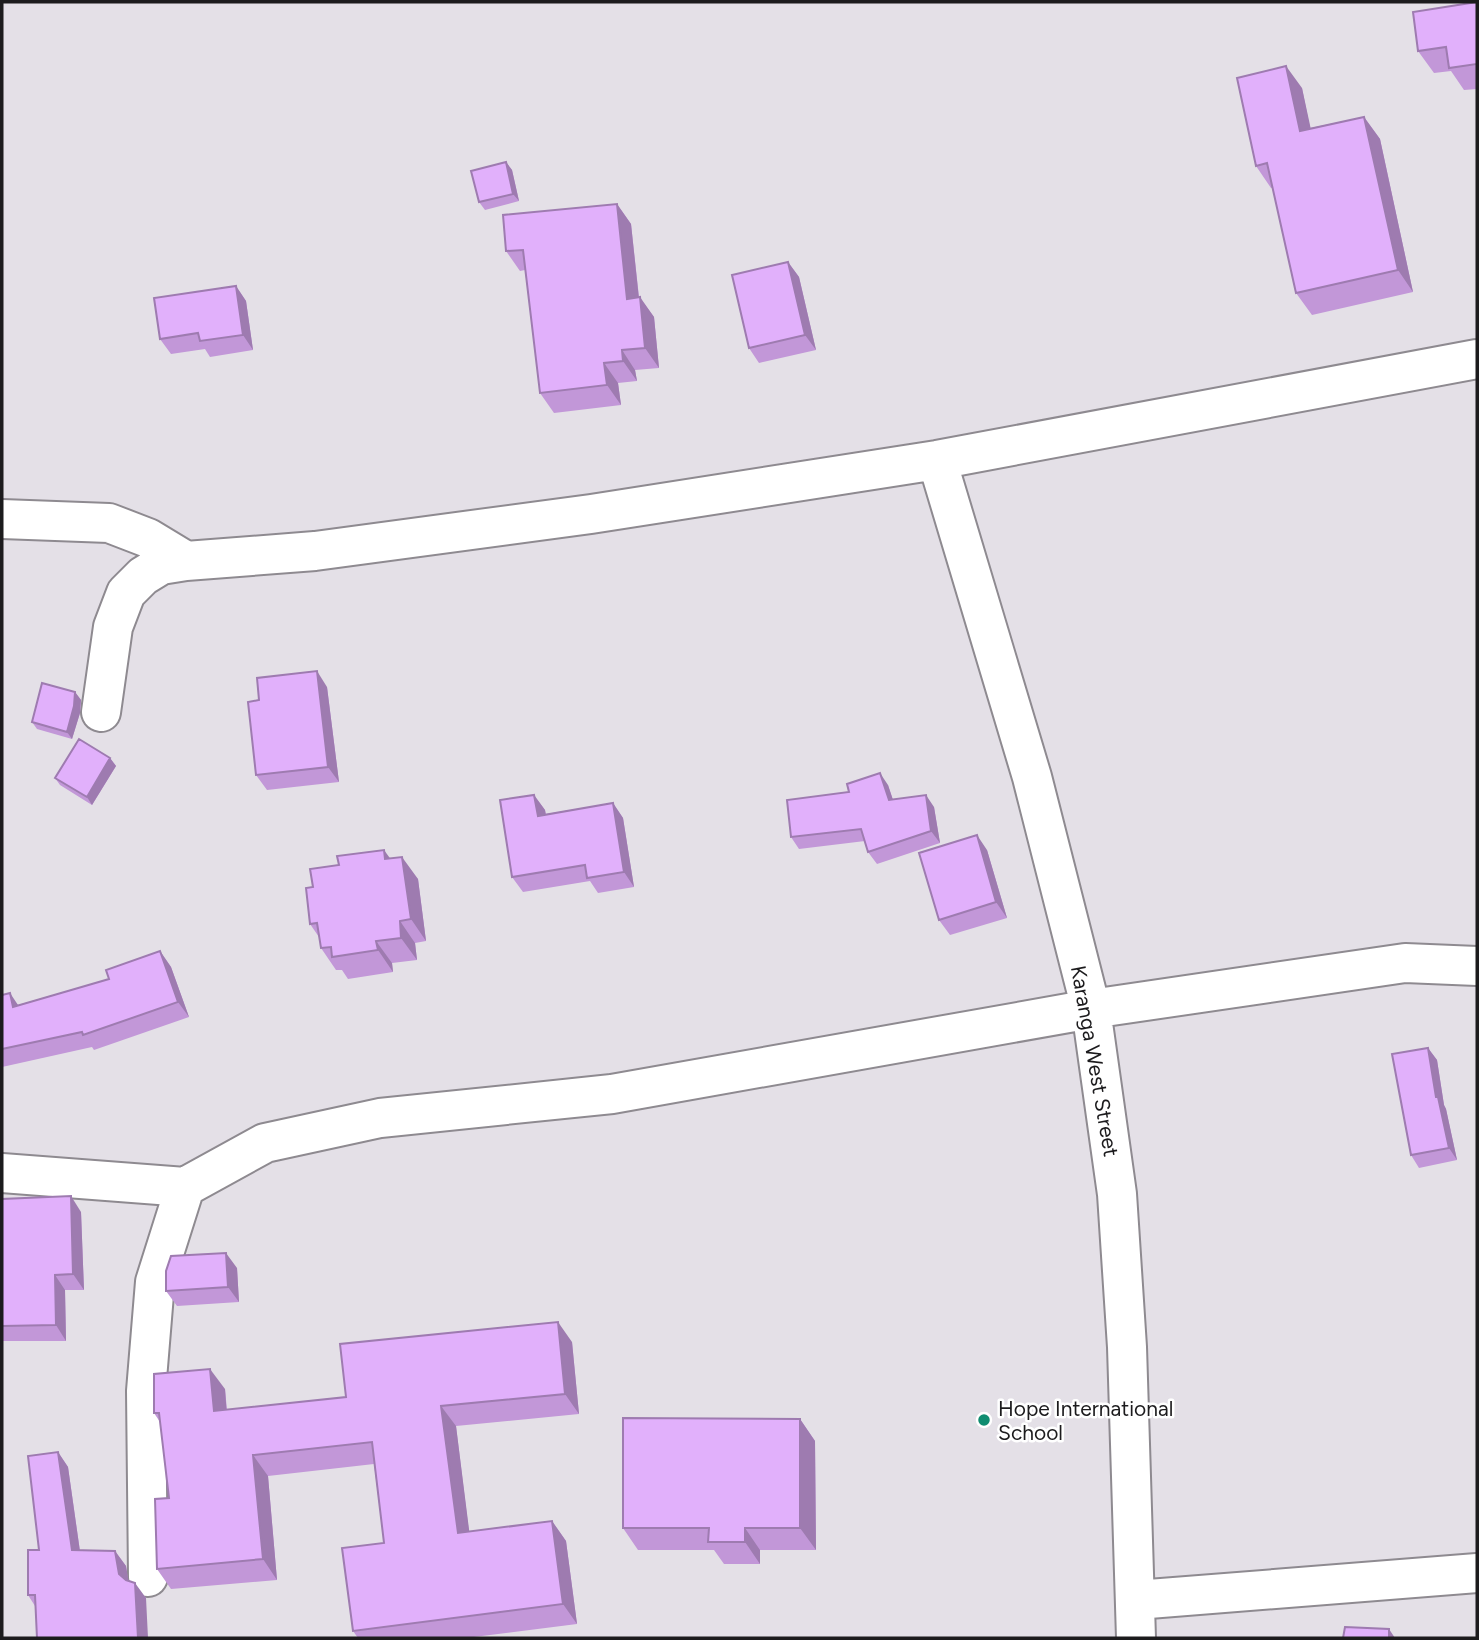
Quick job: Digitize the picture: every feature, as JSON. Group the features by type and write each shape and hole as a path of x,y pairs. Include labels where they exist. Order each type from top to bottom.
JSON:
{"street":[{"path":"101,712 113,627 126,593 143,576 161,565 315,551 577,516 937,460 1477,359"},
{"name":"Karanga West Street","path":"937,460 1032,777 1091,1009 1117,1194 1127,1347 1136,1638"},
{"path":"2,519 109,523 148,538 186,561"},
{"path":"2,1173 185,1187 265,1143 380,1118 612,1094 1091,1009 1405,963 1477,966"},
{"path":"148,1577 146,1391 155,1282 185,1187"},
{"path":"1136,1600 1477,1573"}],"building":[{"path":"1477,2 1477,64 1449,68 1446,47 1418,51 1413,12"},
{"path":"1286,66 1300,131 1364,117 1398,270 1296,293 1267,163 1256,166 1237,78"},
{"path":"506,162 513,194 479,202 471,171"},
{"path":"617,204 627,299 640,297 645,348 622,350 623,361 604,363 607,385 540,393 523,250 506,251 503,215"},
{"path":"788,262 805,335 749,348 732,275"},
{"path":"236,286 243,335 200,341 198,333 160,339 154,298"},
{"path":"317,671 328,767 256,775 248,702 259,700 257,678"},
{"path":"42,683 75,692 67,732 32,722"},
{"path":"79,739 110,758 87,797 55,778"},
{"path":"880,773 889,800 926,795 931,831 868,852 861,829 791,837 787,800 849,792 847,784"},
{"path":"534,795 538,816 613,803 624,872 587,878 585,865 512,877 500,800"},
{"path":"977,835 996,902 939,920 919,853"},
{"path":"384,850 385,859 402,857 411,919 400,921 401,938 376,941 378,950 332,957 331,947 321,948 317,923 310,924 306,888 313,887 310,869 339,865 337,856"},
{"path":"160,951 178,1002 83,1035 82,1032 2,1049 2,995 10,993 13,1007 109,979 106,970"},
{"path":"1428,1048 1436,1097 1449,1148 1411,1155 1392,1054"},
{"path":"71,1196 73,1274 55,1275 56,1325 2,1326 2,1199"},
{"path":"226,1253 228,1287 166,1291 166,1271 171,1256"},
{"path":"558,1322 565,1394 441,1406 458,1533 552,1521 563,1604 353,1631 342,1548 384,1543 372,1442 253,1455 263,1559 157,1569 155,1499 169,1498 159,1413 154,1413 154,1374 210,1369 214,1411 346,1397 340,1344"},
{"path":"623,1418 800,1419 800,1528 745,1528 745,1542 708,1542 709,1528 623,1528"},
{"path":"58,1452 72,1550 115,1551 119,1574 135,1583 138,1638 37,1638 35,1595 28,1595 28,1550 39,1550 28,1456"},
{"path":"1345,1627 1389,1629 1389,1638 1343,1638"}],"place":[{"name":"Hope International School","path":"984,1420"}]}
